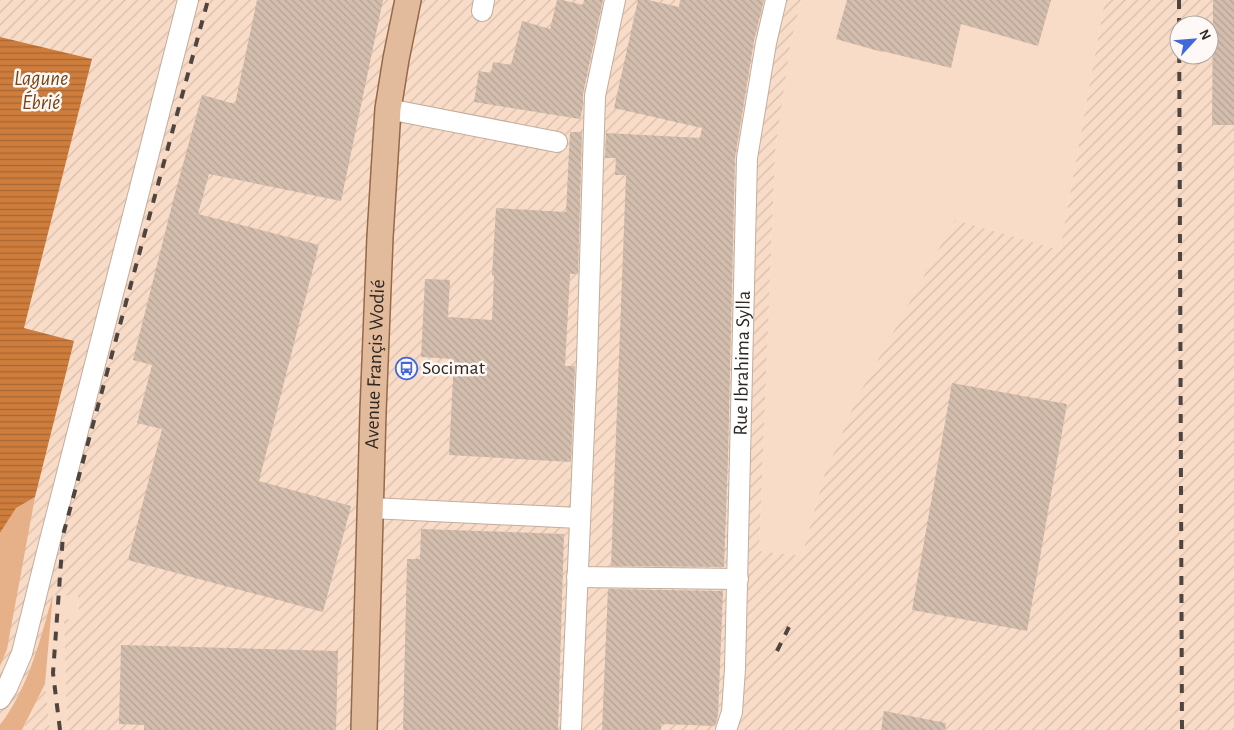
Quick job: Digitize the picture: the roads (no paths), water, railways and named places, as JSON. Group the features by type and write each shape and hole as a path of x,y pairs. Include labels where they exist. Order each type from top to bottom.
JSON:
{"main road":[{"name":"Avenue Françis Wodié","path":"364,730 380,236 388,109 408,0"}],"street":[{"path":"0,699 7,688 22,653 46,552 188,0"},
{"path":"571,730 587,351 595,96 615,0"},
{"name":"Rue Ibrahima Sylla","path":"726,730 732,712 736,669 747,158 766,43 776,0"},
{"path":"388,109 557,142"},
{"path":"371,508 580,518"},
{"path":"577,577 738,579"}],"water":[{"name":"Lagune Ébrié","path":"0,37 92,59 24,328 74,341 35,497 16,508 0,533"}],"railway":[{"path":"60,730 53,673 63,535 208,0"},
{"path":"1179,0 1182,730"},
{"path":"777,651 789,627"}],"place":[{"name":"Socimat","path":"406,368"}]}
